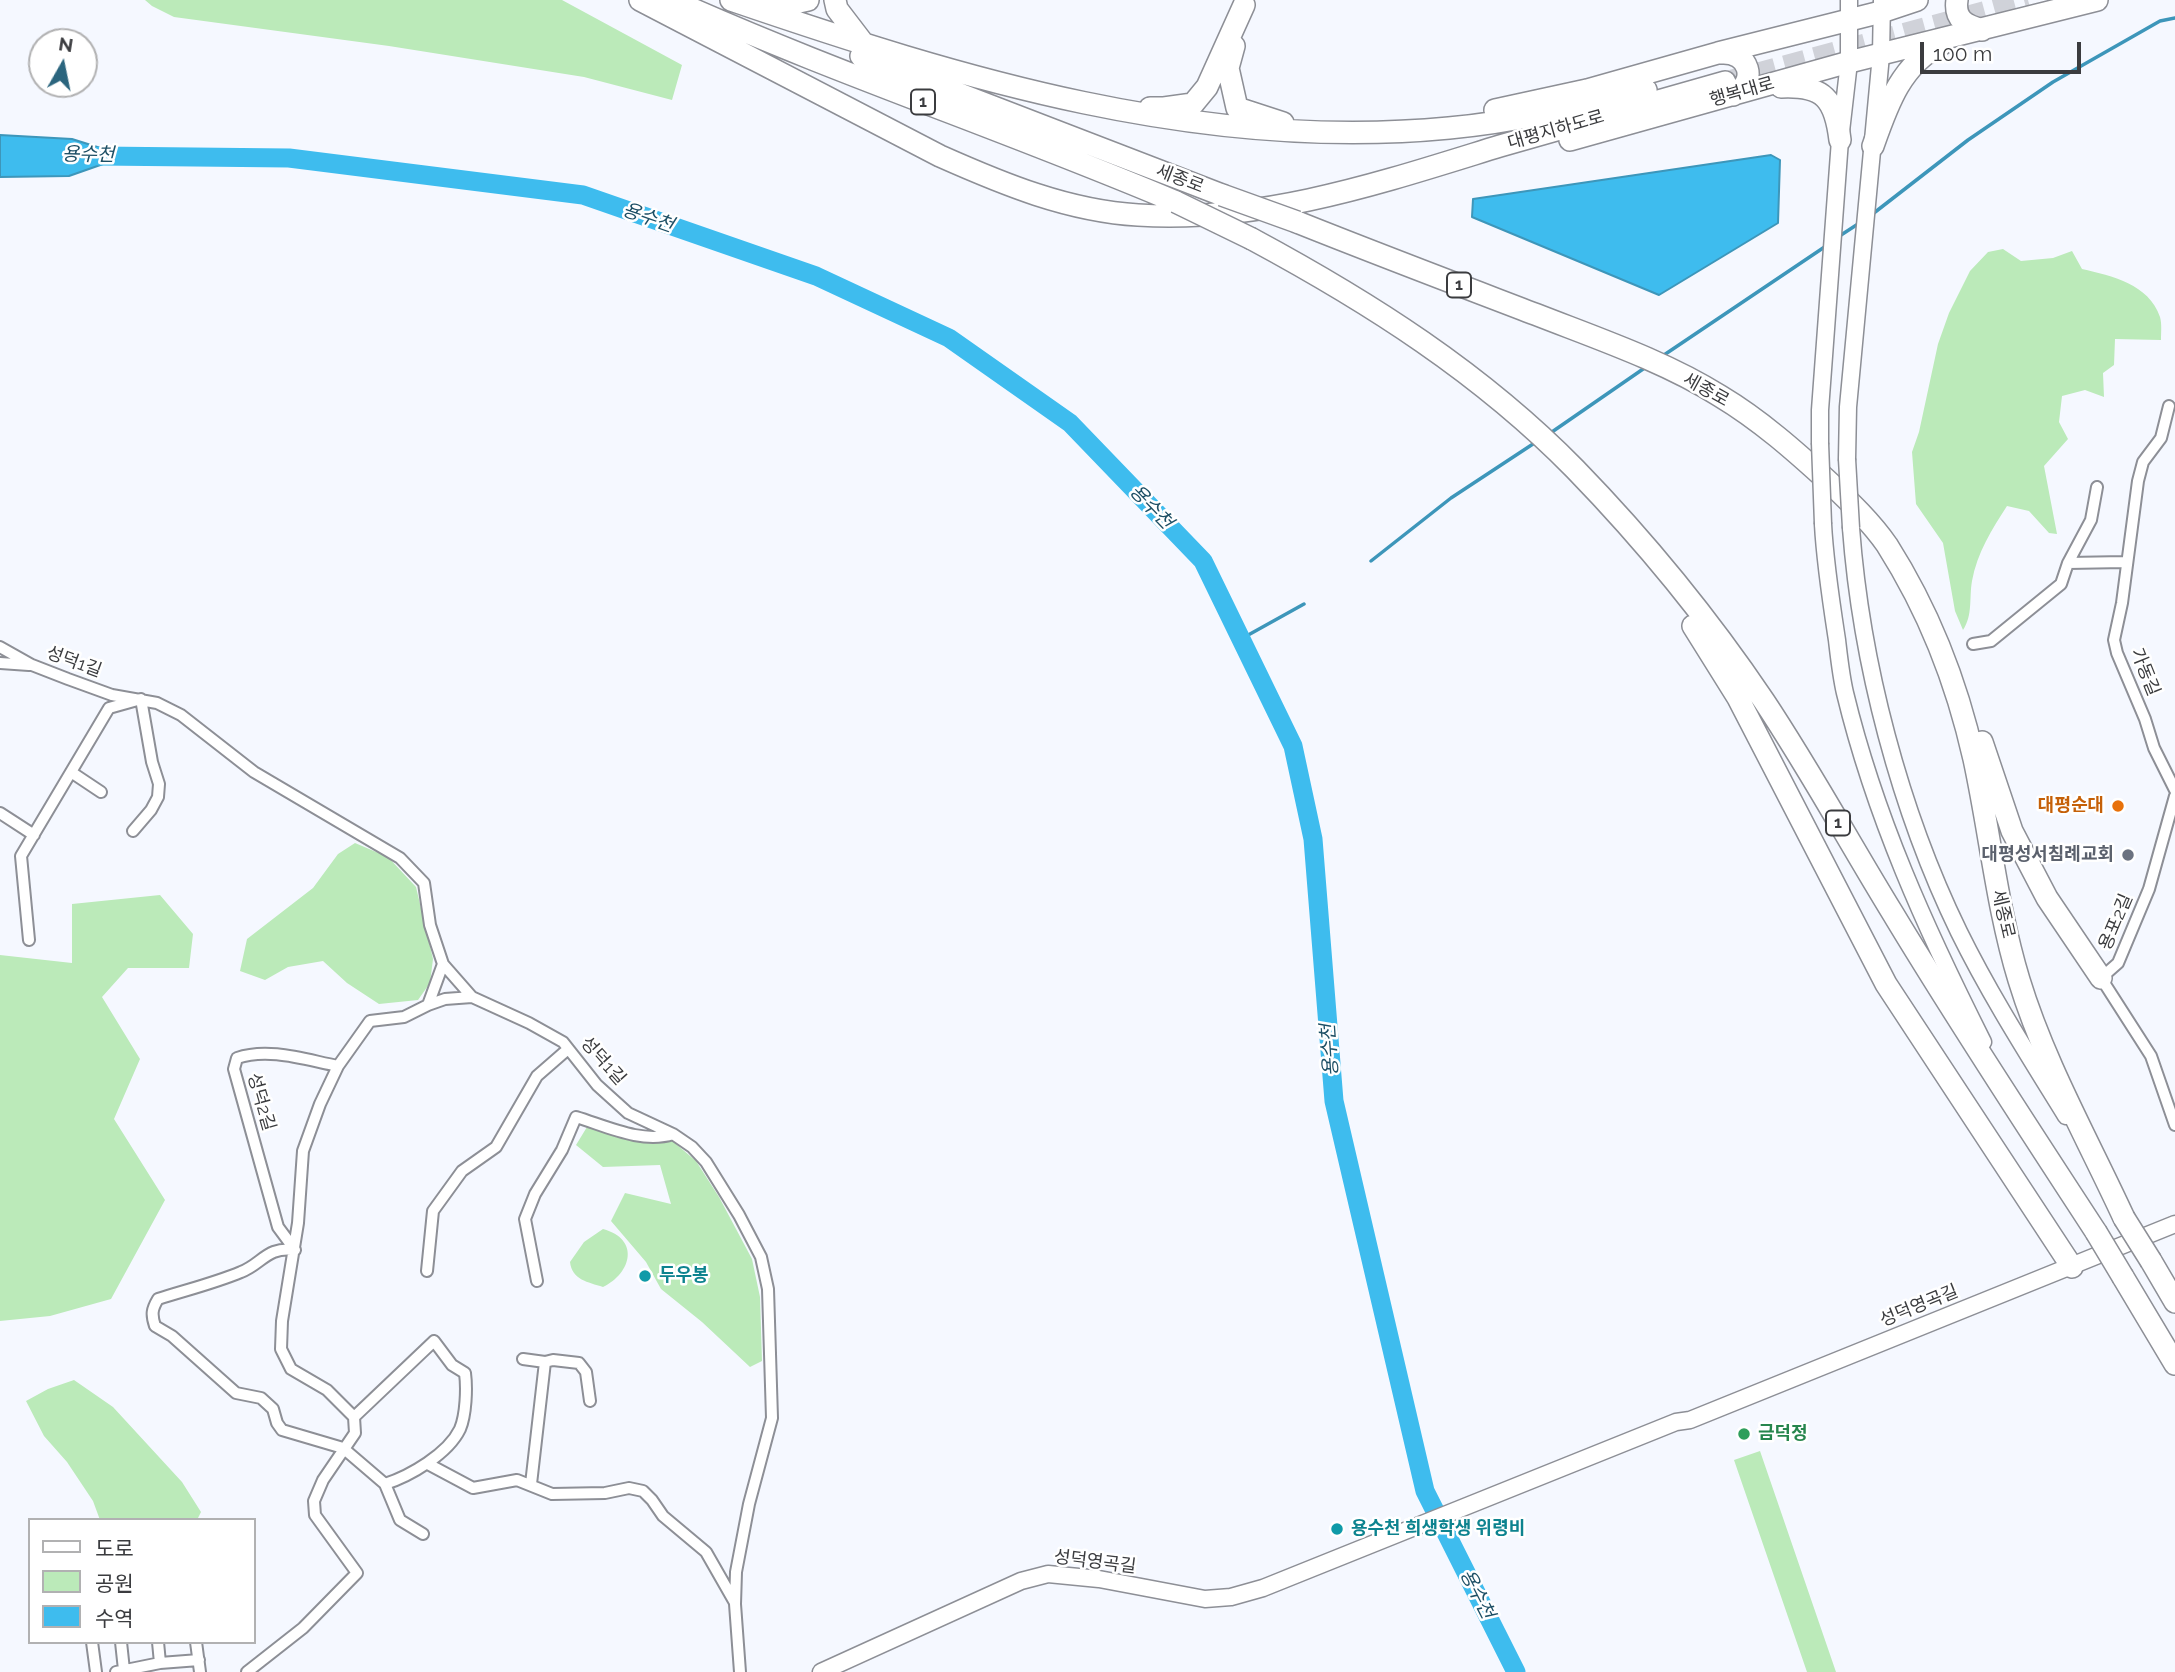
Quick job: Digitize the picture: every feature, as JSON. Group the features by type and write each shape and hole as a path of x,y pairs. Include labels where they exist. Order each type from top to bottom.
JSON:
{"highway":[{"name":"대평지하도로","path":"640,0 940,156 1030,194 1136,215 1238,213 1289,204 1387,181 1730,78"},
{"name":"세종로","path":"672,0 855,76 1107,173 1176,202 1252,239 1352,294 1420,338 1517,415 1574,468 1667,570 1707,620 1765,702 1893,914 2096,1232 2175,1364"},
{"path":"733,2 781,6 808,0"},
{"path":"835,0 837,9 863,43"},
{"name":"행복대로","path":"1730,78 1849,10 1917,0"},
{"path":"1957,0 1956,8 1961,20 1982,30"},
{"name":"행복대로","path":"1319,133 1386,131 1587,90 1730,78 1849,62 2097,0"},
{"name":"세종로","path":"733,2 835,46 1620,348 1695,381 1777,436 1866,518 1886,544 1935,634 1965,723 1975,764 1994,875 2018,978 2052,1063 2124,1218 2175,1302"},
{"path":"733,2 957,72 1099,106 1184,122 1319,133"},
{"path":"1099,106 1164,108 1193,104 1207,87 1245,2"},
{"path":"1245,2 1228,68 1237,108 1319,133"},
{"path":"1873,146 1885,111 1901,79 1935,47 1956,37"},
{"path":"1730,78 1811,89 1826,96 1838,119 1840,140"},
{"path":"1600,496 1706,645 1738,698 1886,984 2072,1267"},
{"path":"1935,634 1951,659 1964,690 2012,831 2047,898 2101,978"}],"street":[{"path":"1881,6 1881,55 1848,407 1847,459 1853,565 1874,687 1922,846 1959,932 2016,1036 2111,1190"},
{"path":"1849,10 1849,62 1840,140 1820,410 1826,567 1844,691 1894,853 1934,945 1986,1049 2053,1166"},
{"name":"가동길","path":"2169,406 2161,438 2143,462 2138,481 2125,562 2122,603 2114,640 2154,748 2175,790"},
{"path":"1973,644 1991,641 2061,584 2068,564 2091,520 2097,487"},
{"path":"2068,564 2125,562"},
{"name":"성덕1길","path":"0,647 32,665 112,695 158,703 181,715 254,772 400,858 424,883 430,925 443,964 472,997 529,1023 562,1042 597,1085 628,1113 673,1134 692,1147 706,1162 761,1257 768,1289 772,1418 749,1504 736,1572 735,1604 740,1672"},
{"path":"0,663 32,665"},
{"path":"29,940 22,856 109,708 141,699 152,762 159,784 158,797 151,810 133,831"},
{"path":"71,772 101,792"},
{"name":"용포2길","path":"2101,978 2118,962 2149,889 2175,796"},
{"path":"0,813 34,835"},
{"path":"428,1005 443,964"},
{"path":"2101,978 2151,1056 2175,1125"},
{"path":"247,1672 303,1628 357,1573 316,1515 314,1501 323,1480 355,1433 354,1417 327,1390 291,1369 281,1349 286,1289 295,1251 303,1151 320,1104 338,1066 370,1021 404,1017 445,999 472,997"},
{"path":"427,1271 433,1211 462,1171 496,1147 537,1076 568,1049"},
{"name":"성덕2길","path":"295,1251 278,1227 234,1069 237,1058 247,1054 267,1053 338,1066"},
{"path":"2162,1087 2175,1089"},
{"path":"537,1281 525,1219 535,1194 562,1150 576,1117 637,1135 659,1138 673,1134"},
{"name":"성덕영곡길","path":"821,1672 1021,1581 1048,1574 1100,1579 1205,1599 1231,1597 1263,1588 1676,1422 1690,1420 2175,1224"},
{"path":"295,1251 283,1249 258,1260 246,1271 158,1299 153,1308 155,1326 172,1336 236,1393 261,1398 273,1409 276,1423 282,1430 343,1448 385,1484 400,1520 423,1534"},
{"path":"354,1417 434,1341 452,1365 465,1373 466,1399 460,1428 428,1464 403,1478 385,1484"},
{"path":"523,1359 579,1363 586,1372 590,1401"},
{"path":"531,1484 545,1362"},
{"name":"성덕1길","path":"428,1464 473,1488 517,1480 552,1494 606,1493 629,1488 643,1490 663,1516 706,1552 735,1604"},
{"path":"92,1644 96,1672"},
{"path":"121,1644 120,1671 160,1663 200,1666 196,1644"},
{"path":"158,1644 160,1663"}],"green space":[{"path":"145,0 562,0 682,65 672,100 584,77 389,46 174,17"},
{"path":"2003,249 2021,261 2053,258 2072,251 2082,269 2128,283 2155,306 2160,317 2161,340 2115,339 2114,365 2103,373 2104,397 2085,390 2062,396 2059,422 2068,439 2044,466 2057,534 2049,533 2029,511 2007,506 1977,561 1968,618 1963,630 1955,611 1943,543 1916,504 1912,452 1919,432 1938,344 1949,313 1970,271 1988,252"},
{"path":"355,843 388,857 416,887 433,959 430,983 418,1000 379,1004 347,983 323,961 288,967 265,980 240,971 247,939 313,888 338,854"},
{"path":"160,895 193,934 189,968 128,968 102,997 140,1059 114,1119 165,1200 111,1299 50,1316 0,1321 0,955 72,963 72,904"},
{"path":"587,1127 618,1134 669,1138 696,1161 719,1197 752,1259 760,1297 762,1361 750,1367 702,1322 661,1289 646,1262 611,1221 625,1193 671,1204 660,1165 603,1167 576,1145"},
{"path":"603,1229 623,1240 628,1256 620,1273 603,1287 577,1277 570,1262 584,1242"},
{"path":"74,1380 113,1407 182,1482 201,1512 198,1518 99,1518 93,1501 67,1462 44,1436 26,1401 48,1389"},
{"path":"1760,1451 1836,1672 1807,1672 1734,1460"}],"water":[{"path":"0,135 72,139 126,156 69,176 0,177"},
{"path":"1771,155 1780,160 1778,223 1659,295 1472,217 1473,199"}],"waterway":[{"path":"1870,216 1968,140 2053,82 2160,21 2175,18"},
{"name":"용수천","path":"99,156 289,158 583,195 816,276 949,338 1070,423 1203,561 1293,746 1313,839 1334,1101 1425,1491 1516,1672"},
{"path":"1838,237 1861,222"},
{"path":"1661,357 1826,246"},
{"path":"1549,434 1646,367"},
{"path":"1371,561 1451,498 1536,442"},
{"path":"1241,639 1304,604"}],"tunnel":[{"path":"1725,82 2028,0"}],"place":[{"name":"대평순대","path":"2118,806"},
{"name":"대평성서침례교회","path":"2128,855"},
{"name":"두우봉","path":"645,1276"},
{"name":"금덕정","path":"1744,1434"},
{"name":"용수천 희생학생 위령비","path":"1337,1529"}]}
